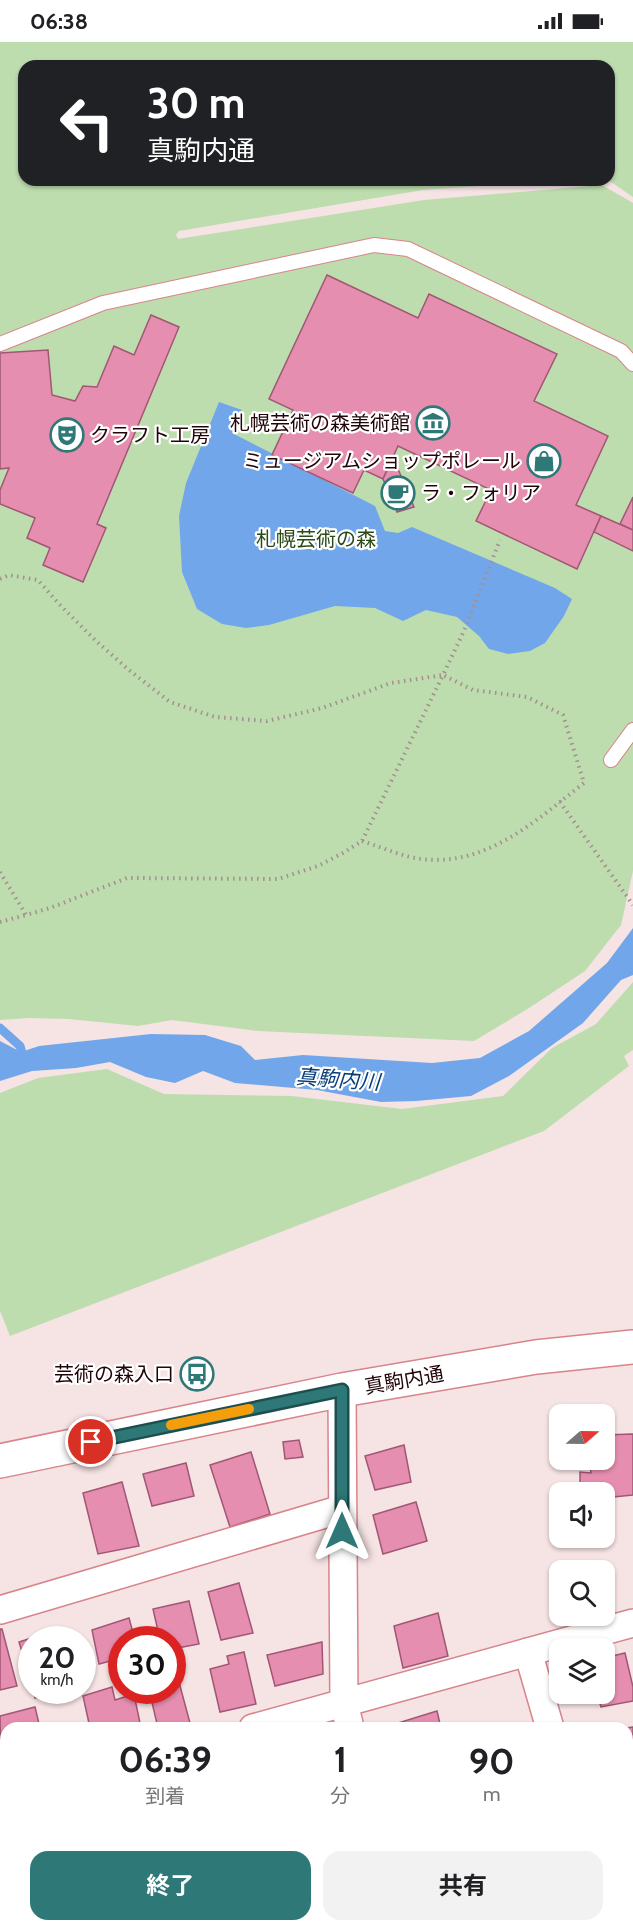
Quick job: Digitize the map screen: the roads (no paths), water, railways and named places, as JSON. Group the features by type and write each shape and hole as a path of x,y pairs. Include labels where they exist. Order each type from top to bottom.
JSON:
{"highway":[{"name":"真駒内通","path":"0,1461 342,1390 536,1357 633,1347"}],"street":[{"path":"342,1390 342,1509 347,1716"},
{"path":"0,1610 342,1509"},
{"path":"300,1722 347,1716 528,1652 633,1623"},
{"path":"528,1652 548,1722"}],"lane":[{"path":"0,345 103,303 374,245 408,249 621,351 633,364"},
{"path":"611,760 633,730"}],"water":[{"path":"219,402 242,410 232,433 375,506 385,531 398,533 412,527 555,588 572,599 564,616 545,643 530,651 508,654 489,649 479,636 457,617 426,610 403,621 375,608 335,606 269,625 246,628 222,624 197,609 182,572 179,516 186,483"},
{"name":"真駒内川","path":"633,928 633,975 621,980 583,1023 509,1076 471,1096 381,1102 317,1090 235,1083 203,1071 175,1083 146,1077 110,1062 76,1068 32,1071 0,1081 0,1041 21,1052 39,1046 151,1034 205,1035 241,1046 255,1060 303,1055 432,1063 480,1058 529,1031 607,963"}],"waterway":[{"path":"0,1028 20,1046 25,1064"}],"place":[{"name":"札幌芸術の森美術館","path":"433,423"},
{"name":"クラフト工房","path":"67,435"},
{"name":"ミュージアムショップポレール","path":"544,461"},
{"name":"ラ・フォリア","path":"398,493"},
{"name":"芸術の森入口","path":"197,1374"}],"park label":[{"name":"札幌芸術の森","path":"316,539"}]}
